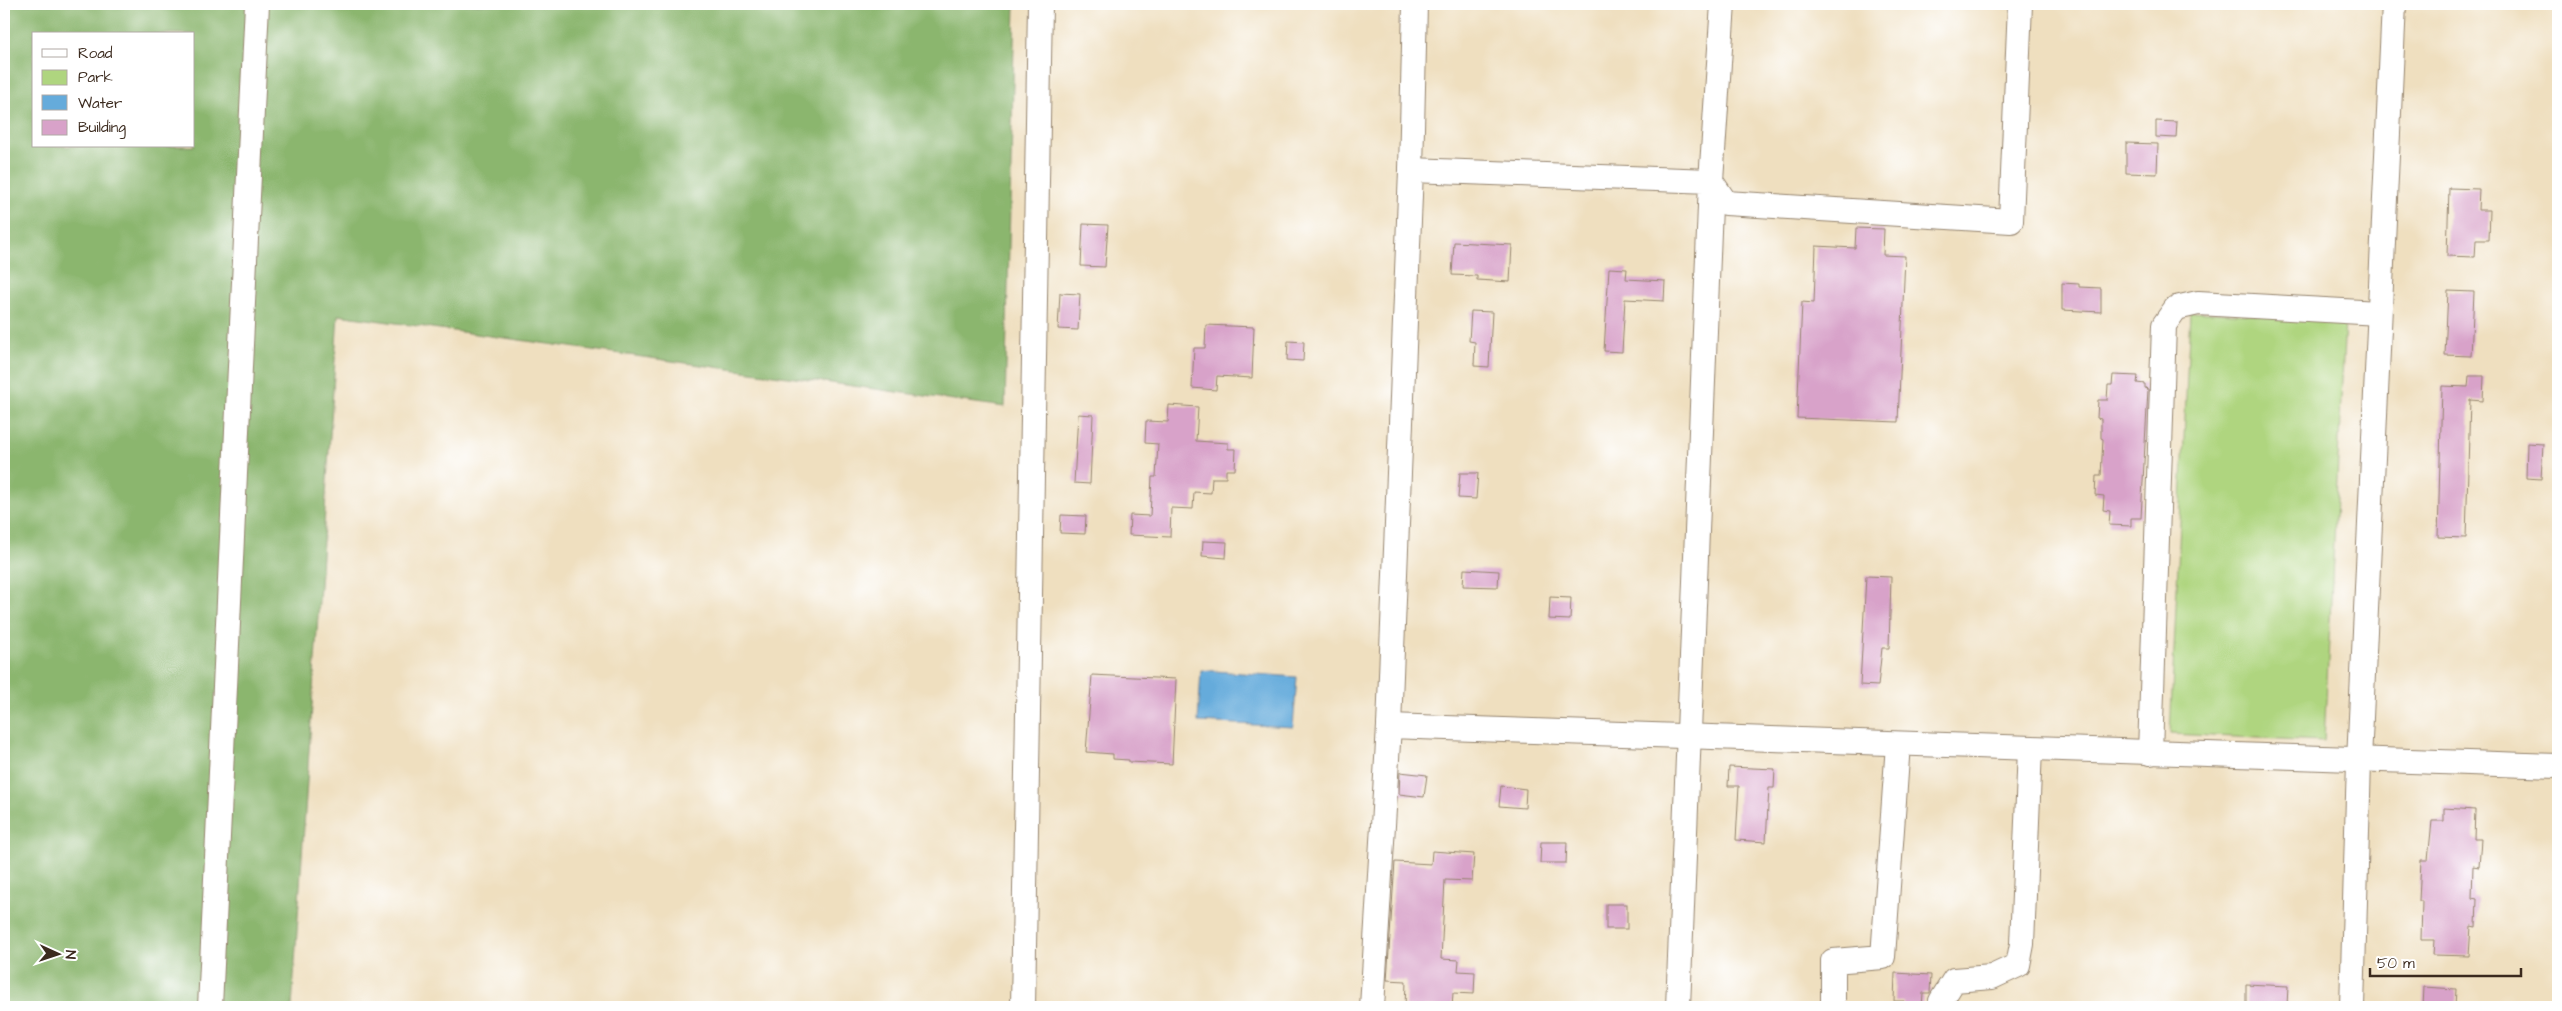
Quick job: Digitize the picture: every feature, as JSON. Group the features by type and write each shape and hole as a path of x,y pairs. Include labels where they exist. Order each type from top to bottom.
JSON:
{"street":[{"path":"210,1007 257,4"},
{"path":"1022,1007 1040,4"},
{"path":"1372,1007 1389,726 1412,170 1415,4"},
{"path":"1678,1007 1711,181 1724,4"},
{"path":"1711,181 1726,203 2011,221 2020,4"},
{"path":"2352,1007 2359,761 2394,4"},
{"path":"1412,170 1711,181"},
{"path":"2150,753 2164,324 2176,308 2198,303 2379,313"},
{"path":"1389,726 2359,761 2558,766"},
{"path":"1833,1007 1833,961 1883,957 1898,744"},
{"path":"1941,1001 1954,980 1992,978 2018,966 2022,944 2030,748"}],"green space":[{"path":"4,4 1015,4 1005,407 338,315 292,1007 4,1007"},
{"path":"2190,312 2345,319 2324,741 2170,734"}],"water":[{"path":"1201,670 1297,677 1293,727 1198,722"}],"building":[{"path":"2156,121 2177,122 2176,138 2156,137"},
{"path":"2126,143 2158,144 2157,174 2126,173"},
{"path":"2449,188 2479,189 2478,210 2490,210 2489,240 2476,240 2475,257 2447,256"},
{"path":"1083,224 1108,225 1105,267 1081,266"},
{"path":"1856,228 1884,229 1883,255 1905,256 1898,422 1797,418 1802,302 1814,303 1816,246 1855,248"},
{"path":"1454,242 1512,245 1510,282 1477,280 1477,276 1452,275"},
{"path":"1609,268 1627,269 1626,279 1665,281 1664,301 1625,299 1622,352 1604,351"},
{"path":"2062,283 2079,284 2079,287 2101,288 2101,312 2062,310"},
{"path":"2448,291 2474,292 2471,356 2445,355"},
{"path":"1060,293 1080,294 1078,330 1058,329"},
{"path":"1471,311 1492,312 1489,367 1474,366 1475,342 1469,341"},
{"path":"1206,325 1254,327 1252,378 1217,376 1216,390 1192,388 1194,348 1205,348"},
{"path":"1288,341 1304,342 1303,361 1287,360"},
{"path":"2113,375 2138,376 2137,383 2145,384 2145,388 2148,389 2141,518 2131,518 2131,526 2109,525 2110,511 2103,510 2104,496 2095,495 2096,476 2101,476 2103,439 2101,438 2101,419 2097,418 2098,400 2107,400 2108,385 2112,385"},
{"path":"2469,376 2484,376 2483,401 2470,400 2466,538 2438,537 2442,386 2468,387"},
{"path":"1169,405 1198,407 1196,441 1228,443 1228,449 1236,449 1235,470 1226,470 1226,478 1212,478 1211,493 1194,492 1193,509 1171,508 1170,537 1129,535 1130,515 1150,516 1152,477 1156,477 1158,444 1145,443 1146,421 1168,422"},
{"path":"1078,414 1093,415 1090,484 1074,483"},
{"path":"2527,443 2543,444 2541,479 2526,478"},
{"path":"1460,473 1478,473 1476,499 1458,498"},
{"path":"1061,515 1086,516 1085,534 1060,533"},
{"path":"1203,541 1227,542 1226,558 1202,556"},
{"path":"1464,569 1499,571 1498,587 1463,586"},
{"path":"1866,576 1891,577 1889,648 1882,648 1878,686 1860,685"},
{"path":"1550,597 1571,598 1570,620 1549,619"},
{"path":"1092,675 1176,679 1172,764 1129,762 1129,760 1113,759 1113,754 1086,752"},
{"path":"1729,767 1775,769 1774,788 1769,788 1766,842 1736,840 1739,786 1728,786"},
{"path":"1400,772 1427,775 1424,797 1399,794"},
{"path":"1501,786 1526,789 1525,808 1499,806"},
{"path":"2444,808 2475,810 2474,839 2481,839 2479,867 2473,866 2472,898 2477,899 2476,927 2471,926 2469,956 2433,955 2434,940 2421,940 2422,901 2419,901 2421,860 2428,860 2432,821 2444,821"},
{"path":"1541,842 1567,842 1566,863 1540,863"},
{"path":"1432,851 1474,854 1472,881 1445,880 1441,959 1459,960 1458,971 1475,972 1474,994 1453,993 1452,1007 1405,1007 1406,981 1387,980 1395,862 1431,864"},
{"path":"1606,904 1627,904 1627,929 1606,929"},
{"path":"1895,973 1931,975 1930,993 1923,993 1922,1007 1903,1007 1904,1001 1894,1001"},
{"path":"2246,984 2288,986 2287,1006 2246,1007"},
{"path":"2424,987 2456,989 2455,1007 2423,1007"}]}
